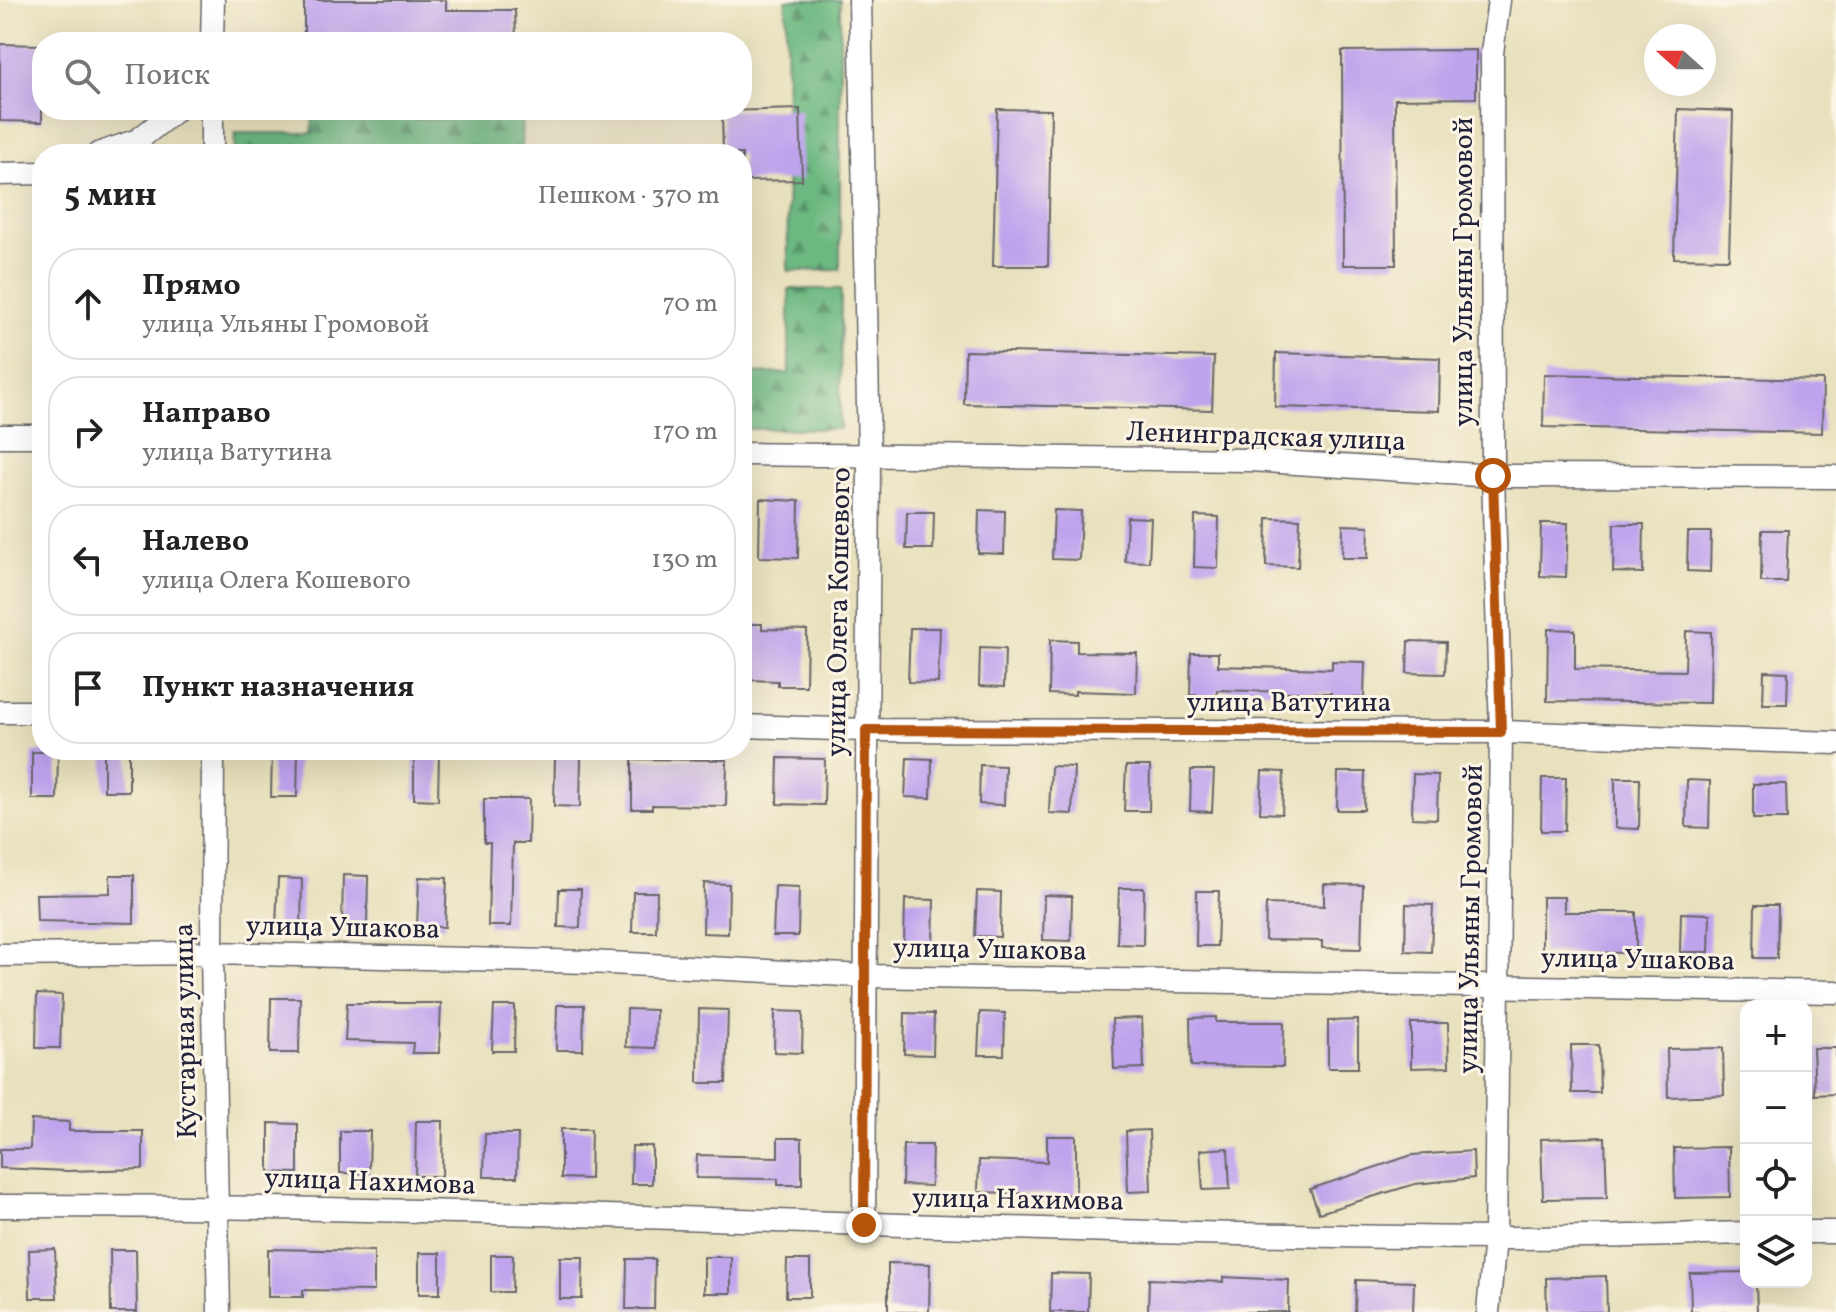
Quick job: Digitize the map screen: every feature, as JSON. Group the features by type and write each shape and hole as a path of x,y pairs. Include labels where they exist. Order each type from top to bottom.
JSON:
{"street":[{"path":"212,32 213,0"},
{"name":"улица Олега Кошевого","path":"860,0 869,457 864,1225"},
{"name":"улица Ульяны Громовой","path":"1488,1312 1495,1238 1499,986 1501,732 1493,476 1492,53 1499,0"},
{"path":"127,144 138,140 163,120"},
{"path":"212,120 212,144"},
{"path":"0,174 32,173"},
{"path":"0,436 32,436"},
{"name":"Ленинградская улица","path":"752,454 1250,460 1493,476 1836,477"},
{"path":"0,712 32,712"},
{"name":"улица Ватутина","path":"752,726 866,730 1501,732 1836,743"},
{"name":"Кустарная улица","path":"213,760 212,953 219,1312"},
{"name":"улица Ушакова","path":"0,955 212,953 589,962 865,976 1836,992"},
{"name":"улица Нахимова","path":"0,1206 216,1206 864,1225 1495,1238 1740,1233"},
{"path":"1812,1232 1836,1232"}],"green space":[{"path":"786,0 840,0 840,270 788,271"},
{"path":"313,120 522,120 521,144 234,144 235,133 312,133"},
{"path":"789,289 841,289 840,429 752,429 752,374 789,373"}],"building":[{"path":"304,0 446,0 446,10 515,10 516,32 304,32"},
{"path":"0,44 32,45 32,120 42,122 0,121"},
{"path":"1476,50 1476,98 1395,99 1396,265 1343,265 1342,51"},
{"path":"800,109 802,180 752,181 752,144 723,144 722,120 752,120 752,110"},
{"path":"997,109 1051,110 1048,266 993,266"},
{"path":"1678,109 1733,111 1729,259 1674,258"},
{"path":"965,351 1214,357 1212,410 964,404"},
{"path":"1276,353 1440,358 1439,411 1275,407"},
{"path":"1544,374 1823,380 1822,433 1543,427"},
{"path":"760,499 799,501 798,558 759,557"},
{"path":"979,510 1005,511 1004,554 978,553"},
{"path":"1054,510 1081,511 1079,560 1052,559"},
{"path":"907,512 934,512 933,549 906,549"},
{"path":"1195,516 1219,517 1218,568 1194,567"},
{"path":"1127,517 1151,518 1149,562 1125,561"},
{"path":"1267,518 1300,519 1298,567 1266,566"},
{"path":"1541,523 1568,523 1566,577 1540,576"},
{"path":"1614,524 1644,524 1643,573 1613,572"},
{"path":"1343,525 1369,526 1368,558 1342,558"},
{"path":"1762,530 1788,530 1786,582 1761,582"},
{"path":"1688,532 1711,532 1710,572 1687,571"},
{"path":"752,624 762,624 762,629 807,630 806,686 778,686 778,681 752,680"},
{"path":"910,628 940,628 938,683 908,682"},
{"path":"1548,629 1575,630 1575,669 1685,671 1686,631 1711,632 1710,703 1547,701"},
{"path":"1050,640 1077,641 1077,652 1137,653 1136,693 1075,691 1075,695 1049,694"},
{"path":"1408,641 1446,642 1445,674 1407,673"},
{"path":"980,648 1005,649 1004,687 979,686"},
{"path":"1191,653 1218,653 1218,666 1332,669 1332,661 1365,662 1364,698 1331,697 1331,693 1217,690 1217,696 1190,695"},
{"path":"1764,671 1788,672 1787,704 1763,704"},
{"path":"778,758 825,759 824,805 777,804"},
{"path":"907,758 932,759 931,798 905,797"},
{"path":"32,760 58,760 57,799 32,799"},
{"path":"104,760 129,760 129,791 104,791"},
{"path":"272,760 298,760 297,797 271,797"},
{"path":"414,760 439,760 438,800 414,799"},
{"path":"555,760 581,760 580,807 554,806"},
{"path":"632,760 727,760 726,806 652,805 652,809 632,809"},
{"path":"980,765 1005,766 1004,805 979,804"},
{"path":"1051,766 1074,767 1072,814 1049,813"},
{"path":"1126,766 1150,766 1149,811 1124,811"},
{"path":"1191,770 1214,770 1212,812 1190,811"},
{"path":"1262,771 1284,772 1282,814 1260,813"},
{"path":"1338,772 1365,772 1364,810 1337,810"},
{"path":"1413,774 1438,775 1437,819 1412,818"},
{"path":"1542,778 1566,778 1565,831 1541,831"},
{"path":"1615,778 1640,778 1639,829 1615,828"},
{"path":"1687,780 1710,781 1709,828 1686,827"},
{"path":"1753,784 1786,784 1787,819 1753,819"},
{"path":"484,799 529,799 528,843 513,843 511,926 488,926 490,843 484,843"},
{"path":"110,875 134,875 134,923 37,921 36,894 110,893"},
{"path":"343,875 368,876 367,925 342,925"},
{"path":"419,877 447,878 445,927 417,926"},
{"path":"278,878 302,879 301,928 276,927"},
{"path":"704,883 729,884 728,934 703,933"},
{"path":"1324,884 1363,885 1361,949 1322,948 1322,941 1265,940 1266,904 1324,906"},
{"path":"775,886 799,887 798,936 773,936"},
{"path":"1119,888 1144,888 1143,945 1117,944"},
{"path":"559,889 581,889 580,928 558,927"},
{"path":"977,891 1001,892 1000,937 975,936"},
{"path":"1197,891 1219,891 1217,946 1196,946"},
{"path":"633,892 657,892 656,932 632,932"},
{"path":"1044,895 1072,896 1071,941 1043,940"},
{"path":"1542,897 1564,897 1564,912 1636,912 1636,953 1542,952"},
{"path":"905,899 934,900 933,944 904,943"},
{"path":"1406,904 1433,905 1431,952 1405,951"},
{"path":"1755,905 1778,905 1777,958 1754,958"},
{"path":"1681,913 1710,914 1709,952 1680,952"},
{"path":"37,994 62,995 60,1048 36,1048"},
{"path":"271,998 300,998 299,1053 270,1053"},
{"path":"347,1003 441,1003 439,1053 412,1053 413,1043 345,1041"},
{"path":"557,1005 584,1005 583,1050 556,1050"},
{"path":"494,1006 515,1006 514,1051 492,1051"},
{"path":"627,1009 656,1010 655,1048 626,1047"},
{"path":"699,1009 728,1010 726,1083 698,1083"},
{"path":"775,1011 803,1012 802,1053 774,1052"},
{"path":"980,1012 1005,1013 1004,1055 978,1055"},
{"path":"905,1013 934,1014 933,1055 904,1054"},
{"path":"1216,1017 1216,1022 1284,1022 1283,1067 1191,1066 1190,1018"},
{"path":"1142,1018 1144,1068 1114,1069 1112,1019"},
{"path":"1358,1020 1358,1068 1328,1068 1328,1021"},
{"path":"1411,1023 1448,1023 1449,1067 1411,1068"},
{"path":"1571,1045 1599,1045 1600,1093 1572,1093"},
{"path":"1723,1048 1724,1095 1668,1097 1667,1049"},
{"path":"1813,1048 1836,1048 1836,1094 1815,1095"},
{"path":"31,1120 69,1122 69,1131 143,1131 143,1169 67,1171 0,1168 0,1149 30,1149"},
{"path":"416,1121 443,1121 442,1176 415,1176"},
{"path":"269,1123 298,1124 298,1173 269,1172"},
{"path":"561,1129 591,1129 590,1179 561,1178"},
{"path":"1149,1130 1151,1191 1128,1192 1126,1131"},
{"path":"340,1131 370,1131 369,1173 340,1173"},
{"path":"485,1134 518,1134 517,1177 484,1177"},
{"path":"1047,1136 1076,1136 1076,1195 978,1192 979,1160 1047,1162"},
{"path":"1605,1137 1607,1198 1543,1199 1541,1139"},
{"path":"778,1138 802,1138 802,1185 778,1185 778,1179 696,1178 697,1155 778,1157"},
{"path":"903,1145 932,1145 931,1186 902,1185"},
{"path":"632,1146 652,1146 652,1184 631,1184"},
{"path":"1729,1147 1730,1197 1675,1198 1674,1148"},
{"path":"1228,1148 1230,1189 1203,1190 1200,1150"},
{"path":"1473,1151 1474,1178 1415,1184 1319,1213 1310,1189 1412,1155"},
{"path":"55,1249 57,1298 30,1298 29,1250"},
{"path":"268,1249 374,1251 374,1291 303,1290 303,1297 268,1297"},
{"path":"110,1250 136,1250 137,1312 111,1312"},
{"path":"419,1253 440,1253 440,1294 419,1294"},
{"path":"491,1255 513,1255 512,1292 491,1292"},
{"path":"560,1257 583,1257 582,1299 560,1299"},
{"path":"704,1257 731,1257 731,1293 704,1293"},
{"path":"627,1259 655,1259 654,1309 626,1309"},
{"path":"787,1260 810,1260 810,1297 786,1297"},
{"path":"888,1263 930,1264 929,1312 888,1312"},
{"path":"1740,1272 1740,1288 1756,1288 1757,1312 1691,1312 1690,1273"},
{"path":"1051,1273 1089,1274 1088,1312 1050,1312"},
{"path":"1606,1276 1607,1312 1547,1312 1546,1278"},
{"path":"1223,1277 1289,1280 1288,1312 1148,1312 1149,1279 1223,1282"},
{"path":"1356,1280 1414,1282 1413,1312 1355,1312"}],"route":[{"path":"864,1225 866,730 1501,732 1493,476"}]}
